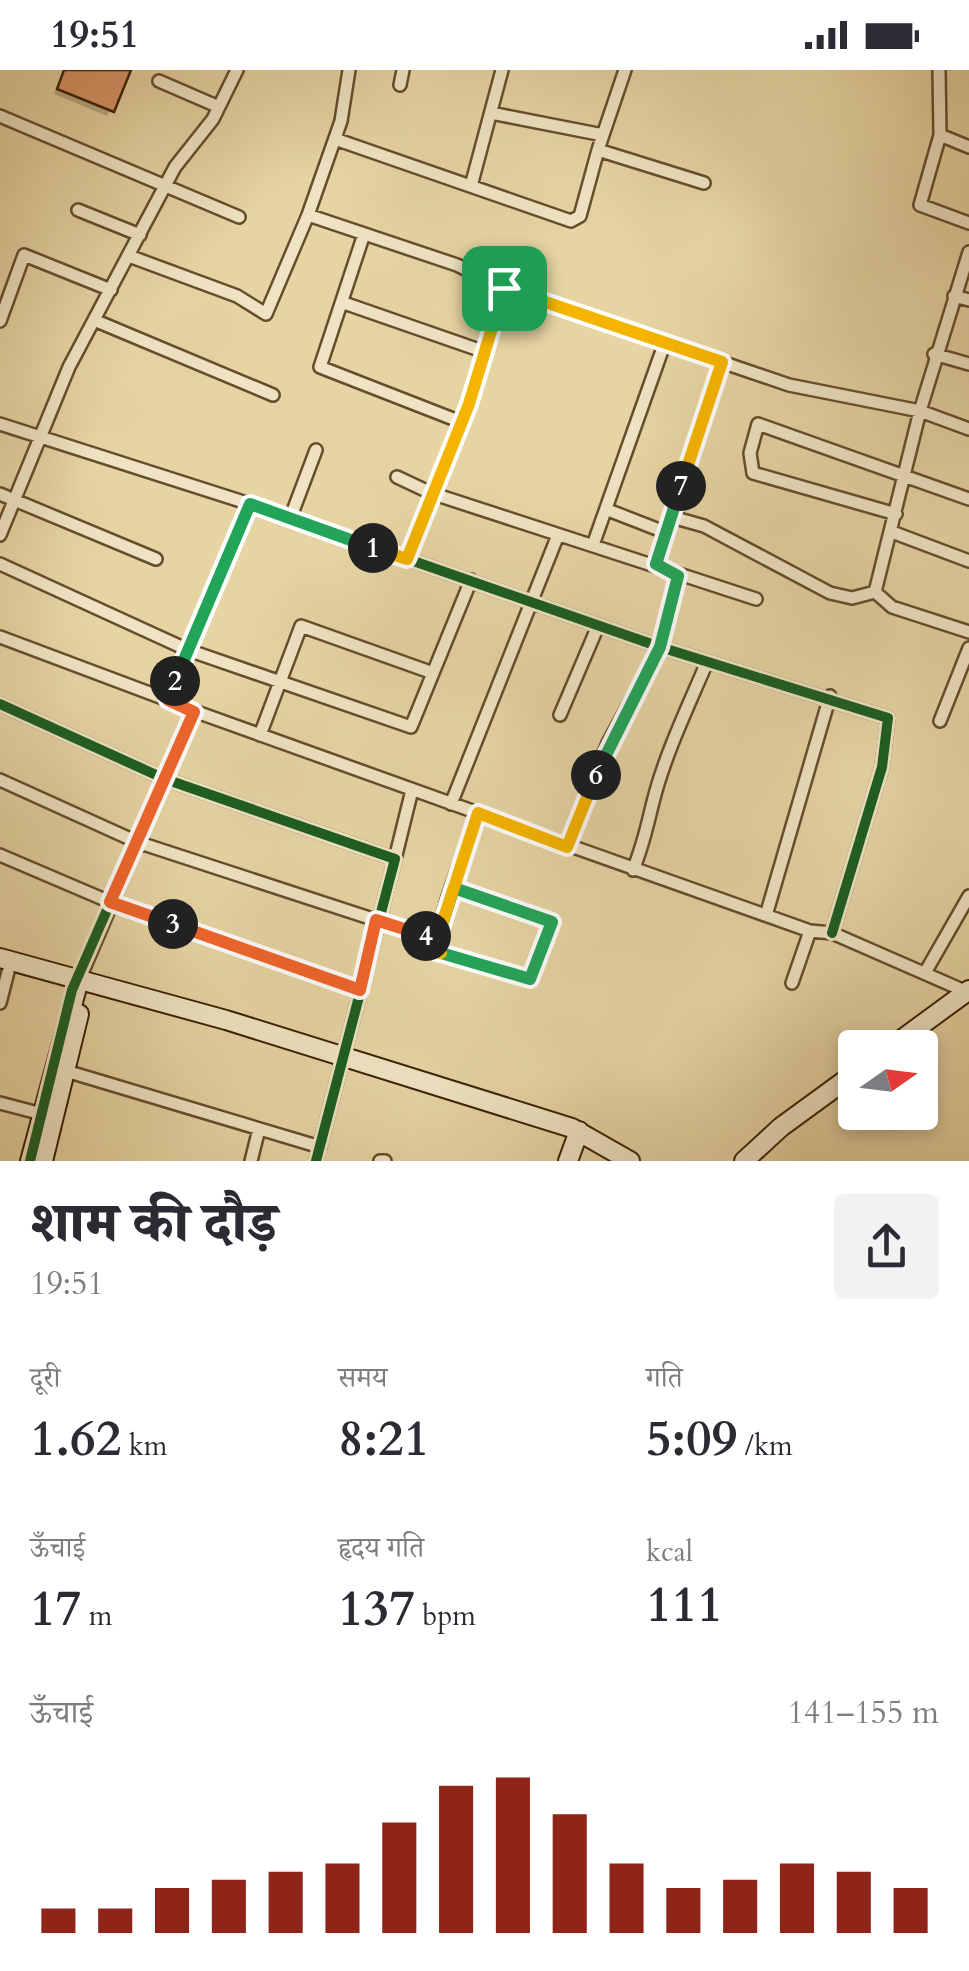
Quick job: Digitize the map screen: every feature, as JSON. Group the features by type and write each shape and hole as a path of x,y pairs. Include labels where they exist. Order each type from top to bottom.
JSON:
{"street":[{"path":"0,535 69,367 164,187 219,107 237,70"},
{"path":"129,256 236,296 266,314 335,139 349,70"},
{"path":"400,85 404,70"},
{"path":"471,186 502,70"},
{"path":"335,139 571,221 580,216 626,70"},
{"path":"940,70 940,134 920,206 969,222"},
{"path":"159,81 219,107"},
{"path":"491,113 603,136"},
{"path":"0,116 239,217"},
{"path":"940,134 969,147"},
{"path":"598,150 704,183"},
{"path":"78,210 140,234"},
{"path":"308,215 457,266 504,288 789,385 920,411 969,430"},
{"path":"364,234 320,367 461,422"},
{"path":"875,592 920,411 969,252"},
{"path":"0,321 24,256 111,290"},
{"path":"407,559 461,422 504,288"},
{"path":"954,296 969,300"},
{"path":"344,302 485,352"},
{"path":"94,320 272,395"},
{"path":"593,545 664,342"},
{"path":"936,354 969,364"},
{"path":"656,564 722,362"},
{"path":"0,424 40,440 250,504 660,647 830,696 888,718 889,729 832,932"},
{"path":"896,514 753,473 750,454 758,424 969,499"},
{"path":"290,519 316,450"},
{"path":"397,477 431,493 756,599"},
{"path":"0,494 156,559"},
{"path":"168,700 250,504"},
{"path":"608,510 667,532"},
{"path":"672,517 704,526 830,593 852,598 875,592"},
{"path":"892,532 969,560"},
{"path":"451,804 534,604 558,535"},
{"path":"0,564 188,650 411,727 470,580"},
{"path":"567,847 608,744 660,647 678,576"},
{"path":"875,592 892,607 969,632"},
{"path":"260,735 301,626 434,672"},
{"path":"560,716 598,626"},
{"path":"0,637 567,847 767,912 810,931 832,932 968,991 915,1030"},
{"path":"940,721 969,648"},
{"path":"633,870 648,836 653,802 676,734 707,662"},
{"path":"956,682 969,686"},
{"path":"767,912 830,696"},
{"path":"0,704 166,779 395,859"},
{"path":"30,1161 78,987 110,902 194,712"},
{"path":"0,780 137,842 437,940"},
{"path":"316,1161 412,790"},
{"path":"454,888 552,922 530,979 436,952 437,940 478,813"},
{"path":"0,855 110,902 360,990"},
{"path":"926,970 969,896"},
{"path":"792,982 810,931"},
{"path":"0,1003 3,966 342,1063 581,1138 630,1161"},
{"path":"43,1161 66,1070 78,987"},
{"path":"66,1070 320,1147"},
{"path":"744,1161 781,1126 838,1085"},
{"path":"0,1103 42,1114"},
{"path":"250,1161 259,1129"},
{"path":"568,1161 581,1138"},
{"path":"581,1138 588,1161"}],"building":[{"path":"64,70 131,70 114,112 57,89"}],"cycle path":[{"path":"30,1161 72,990 194,711 168,700 250,504 660,647 888,718 882,767 832,933"},
{"path":"0,704 165,779 395,859 316,1161"}],"route":[{"path":"504,288 469,404 407,559 250,504 168,700 194,712 110,902 360,990 376,920 437,940 454,888 552,922 530,979 436,952 437,940 478,813 567,847 608,744 660,647 667,604 678,576 656,564 722,362 504,288"}]}
